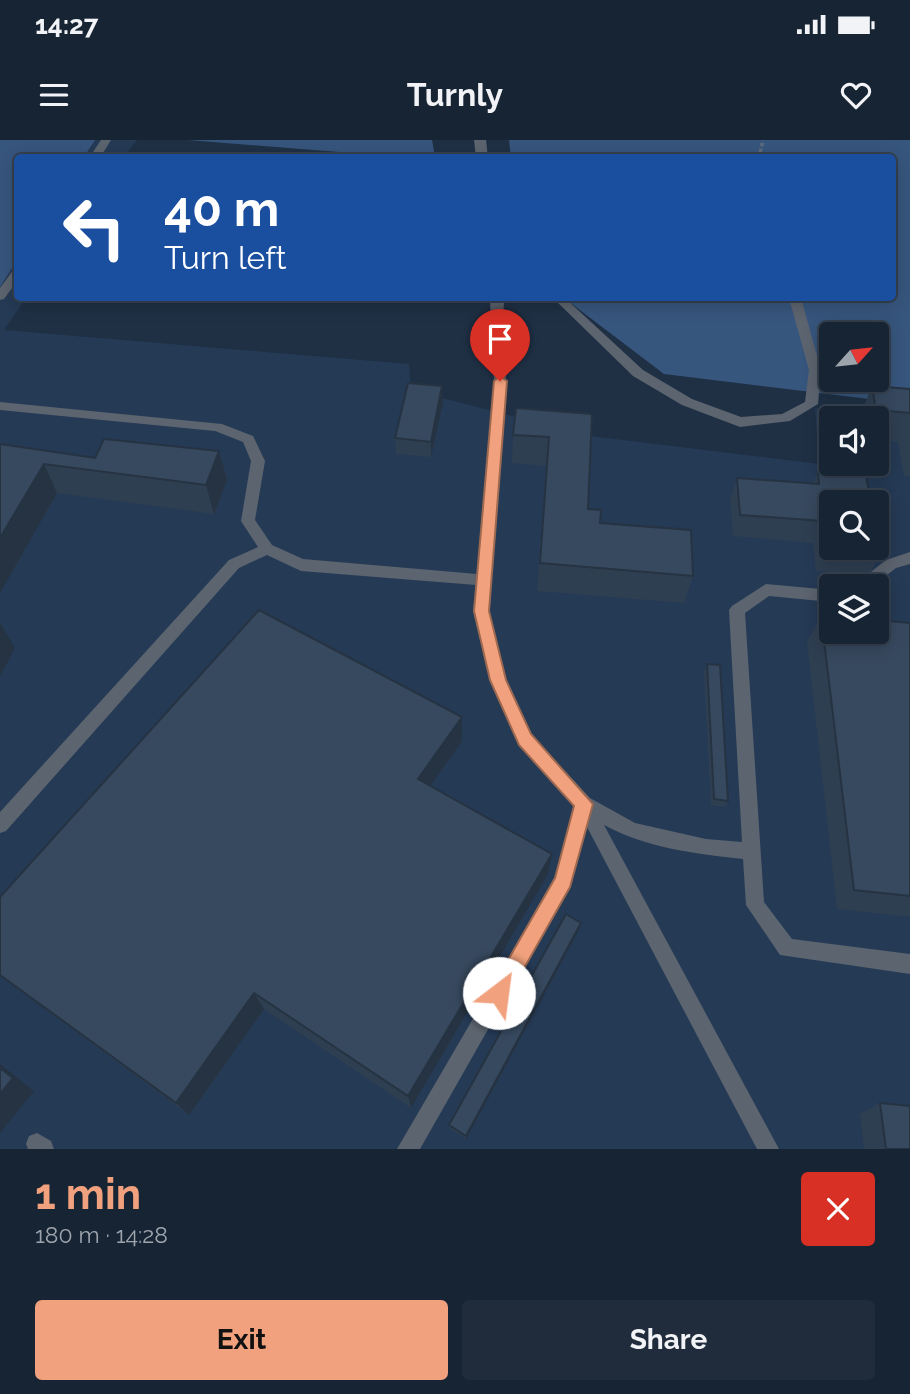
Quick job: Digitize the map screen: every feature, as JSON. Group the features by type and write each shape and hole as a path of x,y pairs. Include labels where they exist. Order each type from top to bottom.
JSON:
{"street":[{"path":"497,301 498,326"}],"lane":[{"path":"0,296 14,277"},
{"path":"562,301 638,373 687,402 740,422 785,418 811,404 815,370 796,301"},
{"path":"498,326 500,381 481,611 498,680 525,739 584,804 768,1149"},
{"path":"0,406 217,427 247,439 258,461 248,521 268,549 301,565 484,580"},
{"path":"0,825 234,564 268,549"},
{"path":"878,574 891,564 910,558"},
{"path":"819,595 766,590 737,610 755,905 787,948 910,964"},
{"path":"584,804 632,831 706,847 752,852"},
{"path":"408,1149 563,881 584,804"}],"shaded area":[{"path":"0,140 137,140 126,154 14,154 14,301 24,301 4,330 409,364 411,390 590,436 819,464 819,476 889,476 889,413 910,415 910,1149 0,1149"},
{"path":"0,140 95,140 86,154 14,154 14,265 0,287"},
{"path":"188,140 432,140 434,154 364,154"},
{"path":"509,140 910,140 910,404 664,374 568,301 896,301 896,154 511,154"},
{"path":"815,408 819,408 819,464"}],"building":[{"path":"408,383 442,386 431,442 395,438"},
{"path":"889,387 910,389 910,413 889,411 889,406 875,406 873,392 889,392"},
{"path":"516,408 592,414 588,509 601,510 600,523 691,530 693,576 540,563 549,437 513,435"},
{"path":"104,439 219,451 206,485 44,464 0,538 0,444 95,458"},
{"path":"818,472 819,476 866,476 869,490 819,490 819,521 740,515 737,478 819,484"},
{"path":"259,610 462,717 418,779 552,854 408,1096 254,993 176,1103 0,975 0,897"},
{"path":"889,621 910,623 910,896 854,890 824,644 889,644"},
{"path":"707,664 720,665 728,801 714,799"},
{"path":"566,914 581,923 466,1136 449,1125"},
{"path":"0,1068 13,1078 0,1094"},
{"path":"880,1103 910,1106 910,1149 886,1149"}],"route":[{"path":"499,993 563,881 584,804 525,739 498,680 481,611 500,381"}]}
